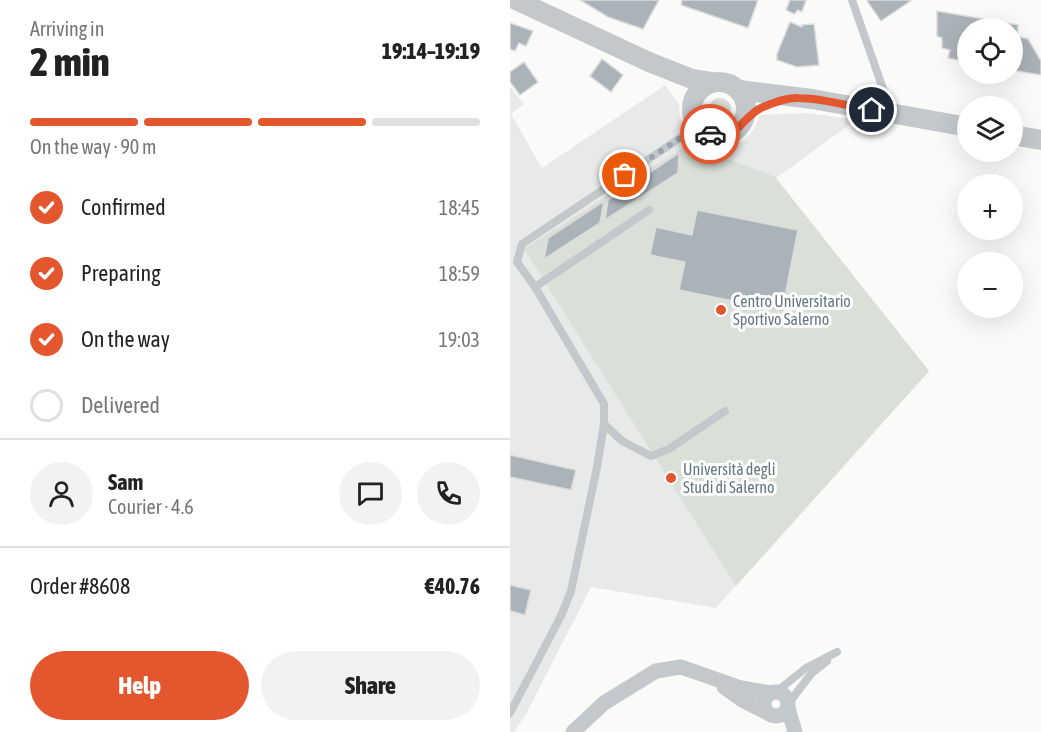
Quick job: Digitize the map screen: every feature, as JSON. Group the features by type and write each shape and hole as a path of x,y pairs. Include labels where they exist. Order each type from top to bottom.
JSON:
{"street":[{"path":"516,0 649,62 692,79 722,81 731,84 739,90 747,108 746,117 741,126 725,136 706,133 693,117 692,106 695,96 702,87 711,82"},
{"path":"649,62 677,84 692,106"},
{"path":"739,90 796,97 957,125"},
{"path":"746,117 759,109 796,97"},
{"path":"1023,137 1041,140"},
{"path":"573,732 604,703 656,671 681,667 741,688 784,695 795,732"},
{"path":"712,679 742,700 770,714 781,715 788,706"},
{"path":"773,692 765,700 770,714 785,732"}],"lane":[{"path":"852,0 891,113"},
{"path":"510,713 561,616 571,591 604,424 604,404 535,287 514,262 522,244 698,126"},
{"path":"535,287 649,210"},
{"path":"604,424 622,441 651,456 669,449 724,411"},
{"path":"773,692 806,668 837,652 811,674 788,706"}],"shaded area":[{"name":"Università degli Studi di Salerno","path":"665,85 679,104 680,118 684,126 680,131 689,144 696,140 709,146 732,146 744,141 754,129 760,115 808,113 856,120 776,178 929,371 716,608 591,587 526,714 514,732 510,732 510,87 524,104 511,114 542,168"},
{"path":"720,98 728,101 731,109 728,117 720,120 712,117 709,109 712,101"},
{"name":"Centro Universitario Sportivo Salerno","path":"689,144 775,177 929,371 736,586 524,249"}],"building":[{"path":"580,0 659,0 643,29 608,17"},
{"path":"682,0 758,0 748,28 681,5"},
{"path":"790,0 806,0 802,12 798,10 794,14 786,10"},
{"path":"912,0 881,21 867,1"},
{"path":"937,11 978,18 957,18 957,60 948,58 950,50 942,48 942,38 937,36"},
{"path":"790,22 802,27 802,25 814,24 819,65 797,67 777,60 777,54"},
{"path":"510,23 533,31 526,46 519,43 515,51 510,49"},
{"path":"1023,38 1028,39 1041,61 1041,75 1023,72"},
{"path":"602,59 623,75 611,92 590,76"},
{"path":"524,62 538,82 520,95 510,82 510,72"},
{"path":"679,153 678,173 605,220 608,200"},
{"path":"604,201 600,223 544,259 548,238"},
{"path":"697,210 798,230 782,311 679,290 685,262 650,255 656,227 692,235"},
{"path":"510,455 576,470 571,490 510,477"},
{"path":"510,585 531,590 525,615 510,611"}],"way so far":[{"path":"625,175 698,126 710,134"}],"place":[{"name":"Centro Universitario Sportivo Salerno","path":"721,310"},
{"name":"Università degli Studi di Salerno","path":"671,478"}],"route":[{"path":"710,134 725,136 734,133 746,117 759,109 796,97 872,110"}]}
